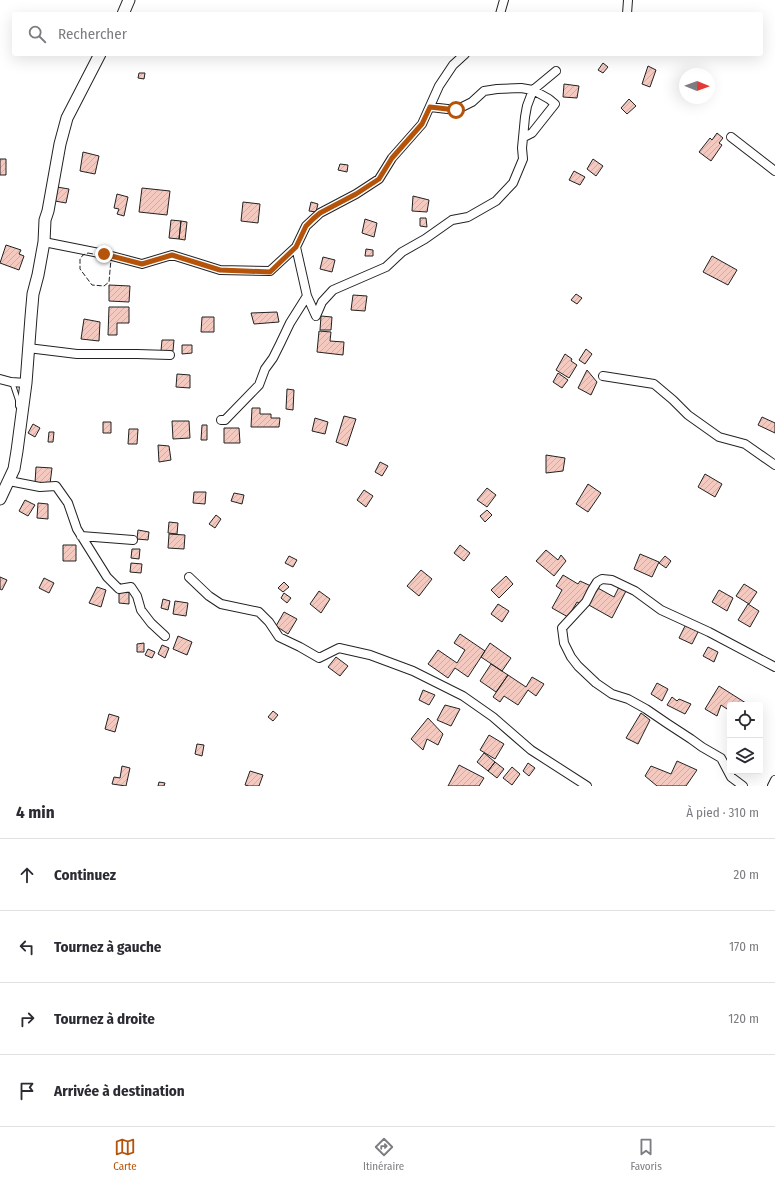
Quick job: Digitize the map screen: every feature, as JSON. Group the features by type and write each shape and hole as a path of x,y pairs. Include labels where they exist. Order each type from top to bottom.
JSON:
{"street":[{"path":"124,12 129,0"},
{"path":"501,12 504,0"},
{"path":"627,12 628,0"},
{"path":"0,500 10,481 18,451 34,294 44,242 45,220 62,138 67,118 99,56"},
{"path":"44,242 104,254 142,264 172,255 220,270 270,272 296,247 306,226 320,213 356,194 379,179 392,158 422,124 443,80 453,65 463,56"},
{"path":"296,247 307,296 316,316 322,302 333,290 386,267 402,252 425,239 452,220 468,217 496,201 513,183 523,159 522,148 527,106 534,90 556,71"},
{"path":"430,107 456,110 472,102 484,91 521,88 534,90 555,104 532,133 524,137"},
{"path":"731,137 775,170"},
{"path":"221,420 225,420 258,385 290,323 307,296"},
{"path":"28,348 77,354 170,355"},
{"path":"603,376 654,384 688,415 719,437 745,444 775,465"},
{"path":"0,379 12,382 26,382"},
{"path":"10,481 40,487 56,486 68,504 77,529 107,577 119,589 131,587 137,596 141,610 151,623 165,636"},
{"path":"81,536 133,540"},
{"path":"189,577 209,596 221,604 259,612 269,622 279,637 319,658 339,648 370,655 413,671 439,683 463,696 493,717 531,750 587,786"},
{"path":"742,786 732,777 721,758 646,709 628,699 612,694 596,683 578,666 571,656 564,643 562,628 586,602 597,582 602,579 612,580 635,591 661,610 709,632 775,667"},
{"path":"772,786 775,780"}],"lane":[{"path":"12,382 18,400 20,424"}],"building":[{"path":"603,63 608,67 603,73 598,70"},
{"path":"648,66 656,70 650,87 642,84"},
{"path":"139,73 145,73 144,79 138,78"},
{"path":"564,84 579,86 577,98 563,97"},
{"path":"629,99 636,106 627,114 621,108"},
{"path":"717,133 723,138 719,143 722,145 711,161 699,152 710,138 712,140"},
{"path":"83,152 99,156 95,174 80,171"},
{"path":"0,159 6,159 6,175 0,175"},
{"path":"593,159 603,166 596,176 587,169"},
{"path":"340,164 348,165 347,172 338,170"},
{"path":"574,171 585,177 580,185 569,180"},
{"path":"57,187 69,189 66,203 55,201"},
{"path":"142,188 170,191 167,215 139,212"},
{"path":"117,194 128,197 124,216 117,214 119,209 114,208"},
{"path":"413,196 429,200 427,212 412,211"},
{"path":"243,202 260,204 258,223 241,221"},
{"path":"311,202 318,204 316,212 309,211"},
{"path":"420,218 426,218 427,227 420,226"},
{"path":"365,219 377,223 374,237 362,233"},
{"path":"171,220 181,221 179,239 169,238"},
{"path":"181,221 187,222 185,240 179,239"},
{"path":"6,245 21,250 19,254 24,256 19,270 0,263"},
{"path":"366,249 373,250 373,256 365,256"},
{"path":"712,256 737,270 728,285 703,272"},
{"path":"323,257 335,260 332,272 320,269"},
{"path":"109,285 130,286 129,302 109,301"},
{"path":"576,294 582,298 577,304 571,300"},
{"path":"353,295 367,296 365,311 351,310"},
{"path":"109,307 129,307 129,323 117,323 117,335 108,335"},
{"path":"277,312 279,322 254,324 251,313"},
{"path":"321,316 332,317 331,330 320,330"},
{"path":"202,317 214,317 214,332 201,332"},
{"path":"84,319 100,322 99,341 81,339"},
{"path":"319,331 331,332 330,341 344,342 343,355 317,352"},
{"path":"162,340 174,340 173,351 161,351"},
{"path":"182,345 192,345 192,353 182,354"},
{"path":"586,349 592,354 585,364 579,360"},
{"path":"565,354 577,365 569,378 556,370"},
{"path":"587,370 597,382 591,395 578,388"},
{"path":"558,373 568,380 562,388 553,382"},
{"path":"177,374 190,375 190,388 176,387"},
{"path":"287,389 294,390 293,410 286,409"},
{"path":"252,408 260,408 260,414 271,414 271,418 280,418 279,427 251,427"},
{"path":"344,416 356,419 347,446 336,442"},
{"path":"762,417 775,423 775,433 758,425"},
{"path":"315,418 328,422 325,434 312,431"},
{"path":"172,421 189,421 190,438 173,439"},
{"path":"103,422 111,422 111,433 103,433"},
{"path":"33,424 40,428 35,437 28,433"},
{"path":"202,425 207,425 207,440 201,440"},
{"path":"224,428 239,428 240,443 224,443"},
{"path":"129,429 138,429 137,444 128,444"},
{"path":"49,432 54,432 53,442 48,442"},
{"path":"158,445 169,446 171,460 159,462"},
{"path":"546,455 565,458 563,471 546,473"},
{"path":"380,462 388,466 382,476 375,472"},
{"path":"36,467 52,468 50,484 35,483"},
{"path":"705,474 722,484 715,497 698,487"},
{"path":"588,484 601,493 588,512 576,504"},
{"path":"487,488 496,495 487,507 477,500"},
{"path":"364,490 373,496 366,507 357,500"},
{"path":"194,492 206,492 205,504 193,503"},
{"path":"234,493 244,495 242,504 231,501"},
{"path":"25,500 35,505 28,516 19,511"},
{"path":"38,503 48,504 48,519 37,518"},
{"path":"487,510 492,515 485,522 480,516"},
{"path":"216,515 221,519 215,528 209,524"},
{"path":"169,522 178,523 177,534 168,533"},
{"path":"138,530 149,532 148,540 137,539"},
{"path":"169,534 185,535 184,549 168,548"},
{"path":"63,545 76,545 76,561 63,561"},
{"path":"460,545 470,553 464,561 454,553"},
{"path":"132,549 140,549 139,559 131,558"},
{"path":"546,550 558,560 561,555 566,561 554,576 536,561"},
{"path":"640,554 659,562 652,577 634,569"},
{"path":"289,556 297,560 293,567 285,563"},
{"path":"665,556 671,561 666,568 659,563"},
{"path":"131,563 142,564 141,573 130,572"},
{"path":"421,570 432,579 419,596 407,586"},
{"path":"563,575 578,584 580,581 591,586 581,604 577,602 568,617 552,608 562,590 556,586"},
{"path":"506,576 513,584 499,598 491,590"},
{"path":"0,577 7,580 2,590 0,589"},
{"path":"44,578 54,583 49,593 39,588"},
{"path":"284,582 289,587 283,592 278,588"},
{"path":"744,584 757,592 749,604 736,596"},
{"path":"97,587 106,590 101,607 89,603"},
{"path":"596,587 614,597 619,587 626,591 612,618 587,604"},
{"path":"719,590 733,598 727,611 712,602"},
{"path":"119,591 129,592 129,604 119,603"},
{"path":"319,591 330,599 321,613 310,604"},
{"path":"284,593 291,598 287,603 281,598"},
{"path":"163,599 170,601 168,610 161,608"},
{"path":"175,601 188,603 186,616 173,614"},
{"path":"498,604 509,611 502,622 491,614"},
{"path":"748,604 759,611 750,627 738,620"},
{"path":"284,612 297,619 288,634 276,626"},
{"path":"686,624 699,630 692,644 679,638"},
{"path":"460,634 485,651 468,677 455,668 448,678 428,664 438,650 457,663 465,650 454,643"},
{"path":"178,636 192,642 187,655 173,649"},
{"path":"144,643 144,652 137,652 137,644"},
{"path":"490,643 511,658 502,671 481,657"},
{"path":"162,645 169,648 165,658 158,654"},
{"path":"708,647 718,652 714,662 703,656"},
{"path":"148,649 155,652 152,658 145,655"},
{"path":"336,657 348,666 340,676 328,667"},
{"path":"491,664 508,675 496,692 480,681"},
{"path":"508,675 526,687 532,677 544,684 536,696 528,690 518,705 504,696 500,702 493,697"},
{"path":"657,683 668,689 662,701 651,694"},
{"path":"719,686 744,702 727,702 727,709 721,705 717,716 705,709"},
{"path":"423,690 435,695 429,705 419,700"},
{"path":"672,697 677,701 679,699 691,704 685,714 667,705"},
{"path":"445,705 460,709 451,726 437,720"},
{"path":"273,711 278,715 273,721 268,717"},
{"path":"641,713 650,720 638,744 626,738"},
{"path":"109,714 119,717 115,732 105,729"},
{"path":"428,718 443,734 438,745 427,739 423,750 411,739"},
{"path":"489,735 504,744 495,759 480,750"},
{"path":"197,744 204,745 202,756 195,754"},
{"path":"484,753 495,762 488,771 477,762"},
{"path":"677,761 697,770 686,786 657,786 645,776 651,766 671,774"},
{"path":"495,762 504,769 497,778 488,771"},
{"path":"528,763 535,768 529,776 523,771"},
{"path":"459,765 484,778 479,786 448,786"},
{"path":"122,766 130,768 126,786 112,784 114,777 120,778"},
{"path":"512,767 520,774 512,785 503,778"},
{"path":"250,771 263,775 259,786 245,785"},
{"path":"159,782 165,783 164,786 158,786"}],"fence":[{"path":"88,253 109,257 111,259 109,282 104,286 92,285 80,269 80,259 83,255 88,253"}],"route":[{"path":"104,254 142,264 172,255 220,270 270,272 296,247 306,226 320,213 337,205 379,179 392,158 422,124 430,107 456,110"}]}
